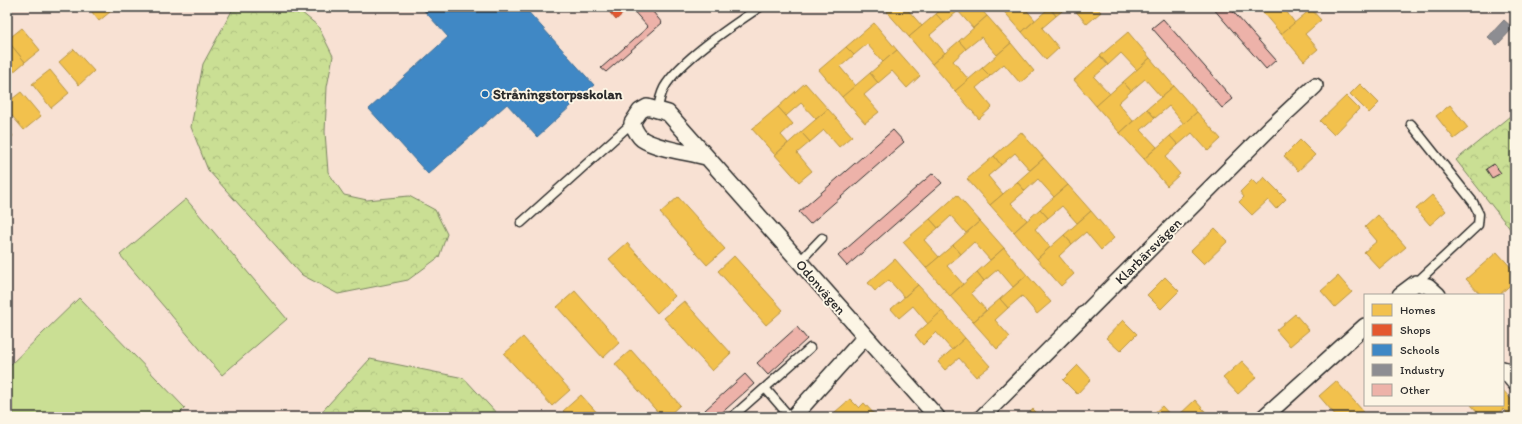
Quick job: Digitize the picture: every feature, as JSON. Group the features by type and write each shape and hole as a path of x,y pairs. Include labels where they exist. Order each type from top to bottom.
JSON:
{"street":[{"name":"Klarbärsvägen","path":"982,417 1270,128 1315,86"},
{"path":"658,108 647,107 640,111 632,123 634,129 641,138 651,143 706,157"},
{"name":"Odonvägen","path":"658,108 668,113 937,417"},
{"path":"1401,294 1416,283 1428,286 1437,294"},
{"path":"1264,417 1364,327"},
{"path":"792,417 865,337"},
{"path":"1504,370 1515,382"}],"lane":[{"path":"658,108 663,88 677,71 739,21 760,7"},
{"path":"521,223 632,123"},
{"path":"1411,124 1473,202 1479,214 1478,225 1468,236 1416,283"},
{"path":"799,262 822,238"},
{"path":"732,417 810,348"},
{"path":"765,388 792,417"}],"green space":[{"path":"234,7 295,7 318,26 333,56 327,87 325,132 328,172 344,195 367,200 409,196 435,210 447,234 439,257 408,280 338,294 302,275 208,170 191,127 203,64"},
{"path":"1515,112 1515,235 1456,160"},
{"path":"186,199 287,319 222,375 120,255"},
{"path":"79,298 185,408 176,417 7,417 7,368"},
{"path":"370,359 464,378 500,417 317,417"}],"building: Homes":[{"path":"88,7 116,7 99,21"},
{"path":"892,7 909,7 907,9 922,26 909,37 887,12"},
{"path":"944,7 979,7 987,16 973,28 958,11 944,23 936,14"},
{"path":"1000,7 1024,7 1035,20 1022,32"},
{"path":"1050,7 1067,7 1056,16"},
{"path":"1072,7 1096,7 1101,12 1087,24"},
{"path":"1283,7 1295,23 1281,34 1259,8"},
{"path":"1049,8 1056,16 1042,28 1059,48 1046,60 1022,32"},
{"path":"1311,9 1321,20 1305,34 1318,49 1304,61 1281,34"},
{"path":"936,14 944,23 930,35 945,53 932,64 909,37"},
{"path":"987,16 1011,43 997,55 981,37 966,49 959,41"},
{"path":"874,23 897,50 883,62 867,44 854,55 846,47"},
{"path":"22,28 40,50 25,62 7,40"},
{"path":"1128,32 1150,58 1137,70 1121,53 1108,65 1100,56"},
{"path":"7,40 25,62 11,74 7,69"},
{"path":"959,41 966,49 953,61 969,80 955,91 932,64"},
{"path":"1011,43 1034,71 1020,83 1004,64 990,76 982,68"},
{"path":"846,47 854,55 840,67 856,86 842,97 819,70"},
{"path":"74,49 94,71 79,85 59,62"},
{"path":"897,50 920,76 907,88 892,71 878,83 870,73"},
{"path":"1100,56 1108,65 1094,77 1110,94 1096,106 1074,80"},
{"path":"1150,58 1174,86 1161,97 1145,79 1131,91 1123,82"},
{"path":"982,68 990,76 976,88 992,107 979,119 955,91"},
{"path":"50,70 69,93 51,108 32,84"},
{"path":"870,73 878,83 864,95 879,112 865,123 842,97"},
{"path":"1123,82 1131,91 1118,103 1133,121 1120,133 1096,106"},
{"path":"805,83 828,109 816,119 801,103 786,116 778,107"},
{"path":"1360,84 1379,103 1369,113 1350,94"},
{"path":"1174,86 1197,112 1184,124 1169,106 1155,118 1147,109"},
{"path":"21,92 41,116 24,130 7,110 7,103"},
{"path":"1346,96 1359,109 1334,135 1320,121"},
{"path":"1450,105 1468,128 1454,139 1436,116"},
{"path":"778,107 793,124 781,135 788,143 775,155 752,129"},
{"path":"828,109 852,136 839,147 824,130 810,142 801,132"},
{"path":"1147,109 1155,118 1141,130 1157,147 1144,159 1120,133"},
{"path":"1197,112 1221,139 1208,151 1192,133 1178,145 1170,136"},
{"path":"7,129 13,136 7,141"},
{"path":"801,132 810,142 797,153 812,171 799,182 775,155"},
{"path":"1021,132 1044,158 1030,170 1015,153 1001,165 994,156"},
{"path":"1170,136 1178,145 1165,157 1180,174 1167,186 1144,159"},
{"path":"1300,140 1315,155 1298,171 1284,156"},
{"path":"994,156 1001,165 988,176 1003,194 990,205 967,179"},
{"path":"1044,158 1068,185 1054,197 1038,179 1025,191 1017,182"},
{"path":"1264,177 1286,199 1276,209 1268,200 1252,215 1239,202 1244,197 1240,192 1252,180 1257,185"},
{"path":"1017,182 1025,191 1011,203 1027,220 1014,232 990,205"},
{"path":"1068,185 1091,211 1077,223 1062,206 1048,218 1040,209"},
{"path":"957,195 980,221 966,233 951,216 938,228 930,219"},
{"path":"1432,195 1446,211 1430,225 1416,209"},
{"path":"678,197 725,249 707,265 660,213"},
{"path":"1040,209 1048,218 1035,229 1050,247 1037,259 1014,232"},
{"path":"1091,211 1114,238 1101,250 1086,232 1072,244 1064,235"},
{"path":"1378,215 1406,247 1380,269 1364,252 1377,241 1365,227"},
{"path":"930,219 938,228 924,240 939,257 926,268 903,242"},
{"path":"980,221 1004,248 990,260 974,242 961,254 953,245"},
{"path":"1215,228 1228,241 1204,264 1191,251"},
{"path":"1064,235 1072,244 1059,256 1074,274 1061,286 1037,259"},
{"path":"627,243 675,296 657,313 609,259"},
{"path":"953,245 961,254 947,266 963,284 950,296 926,268"},
{"path":"1004,248 1027,275 1013,287 998,269 984,281 977,272"},
{"path":"1497,252 1515,272 1515,281 1500,294 1480,294 1466,279"},
{"path":"734,256 783,310 766,325 718,271"},
{"path":"895,259 918,285 904,297 889,280 875,291 868,283"},
{"path":"977,272 984,281 971,293 986,310 973,322 950,296"},
{"path":"1027,275 1051,302 1037,314 1022,296 1008,308 1000,299"},
{"path":"1338,276 1352,292 1335,307 1321,291"},
{"path":"1165,277 1179,291 1161,309 1147,295"},
{"path":"918,285 942,311 928,324 913,306 899,318 891,309"},
{"path":"575,291 620,342 603,358 557,307"},
{"path":"1000,299 1008,308 995,320 1010,337 997,349 973,322"},
{"path":"684,301 731,353 712,371 664,318"},
{"path":"942,311 965,338 952,350 936,332 923,345 915,335"},
{"path":"1295,314 1309,330 1290,346 1276,330"},
{"path":"1123,320 1137,334 1120,351 1106,338"},
{"path":"523,337 570,390 552,406 504,354"},
{"path":"965,338 990,366 976,377 959,358 945,370 938,362"},
{"path":"631,350 680,405 667,417 662,417 615,364"},
{"path":"1242,361 1257,377 1238,394 1223,378"},
{"path":"1078,365 1091,379 1077,394 1063,380"},
{"path":"1336,381 1363,411 1356,417 1337,417 1319,396"},
{"path":"1504,391 1515,404 1515,408 1508,414 1503,409 1494,417 1482,417 1472,406 1504,406"},
{"path":"581,395 601,417 568,417 563,411"},
{"path":"850,399 859,408 864,403 877,417 838,417 834,413"},
{"path":"1195,400 1210,417 1177,417"},
{"path":"1162,406 1172,417 1154,417 1152,415"},
{"path":"1033,409 1041,417 1026,417"}],"building: Shops":[{"path":"605,7 630,7 616,20"}],"building: Schools":[{"name":"Stråningstorpsskolan","path":"421,7 524,7 594,85 537,137 507,104 428,174 369,109 448,37"}],"building: Industry":[{"path":"1504,20 1513,28 1497,45 1488,37"}],"building: Other":[{"path":"630,7 649,7 662,23 606,72 601,68 648,27"},
{"path":"1212,7 1229,7 1276,60 1266,69"},
{"path":"1163,19 1233,99 1222,108 1152,28"},
{"path":"893,130 904,142 810,224 799,212"},
{"path":"1494,164 1501,173 1492,178 1486,169"},
{"path":"933,173 942,183 847,266 838,256"},
{"path":"797,327 807,339 768,375 757,363"},
{"path":"745,374 754,384 717,417 712,417 705,410"}],"place":[{"name":"Stråningstorpsskolan","path":"485,94"}]}
